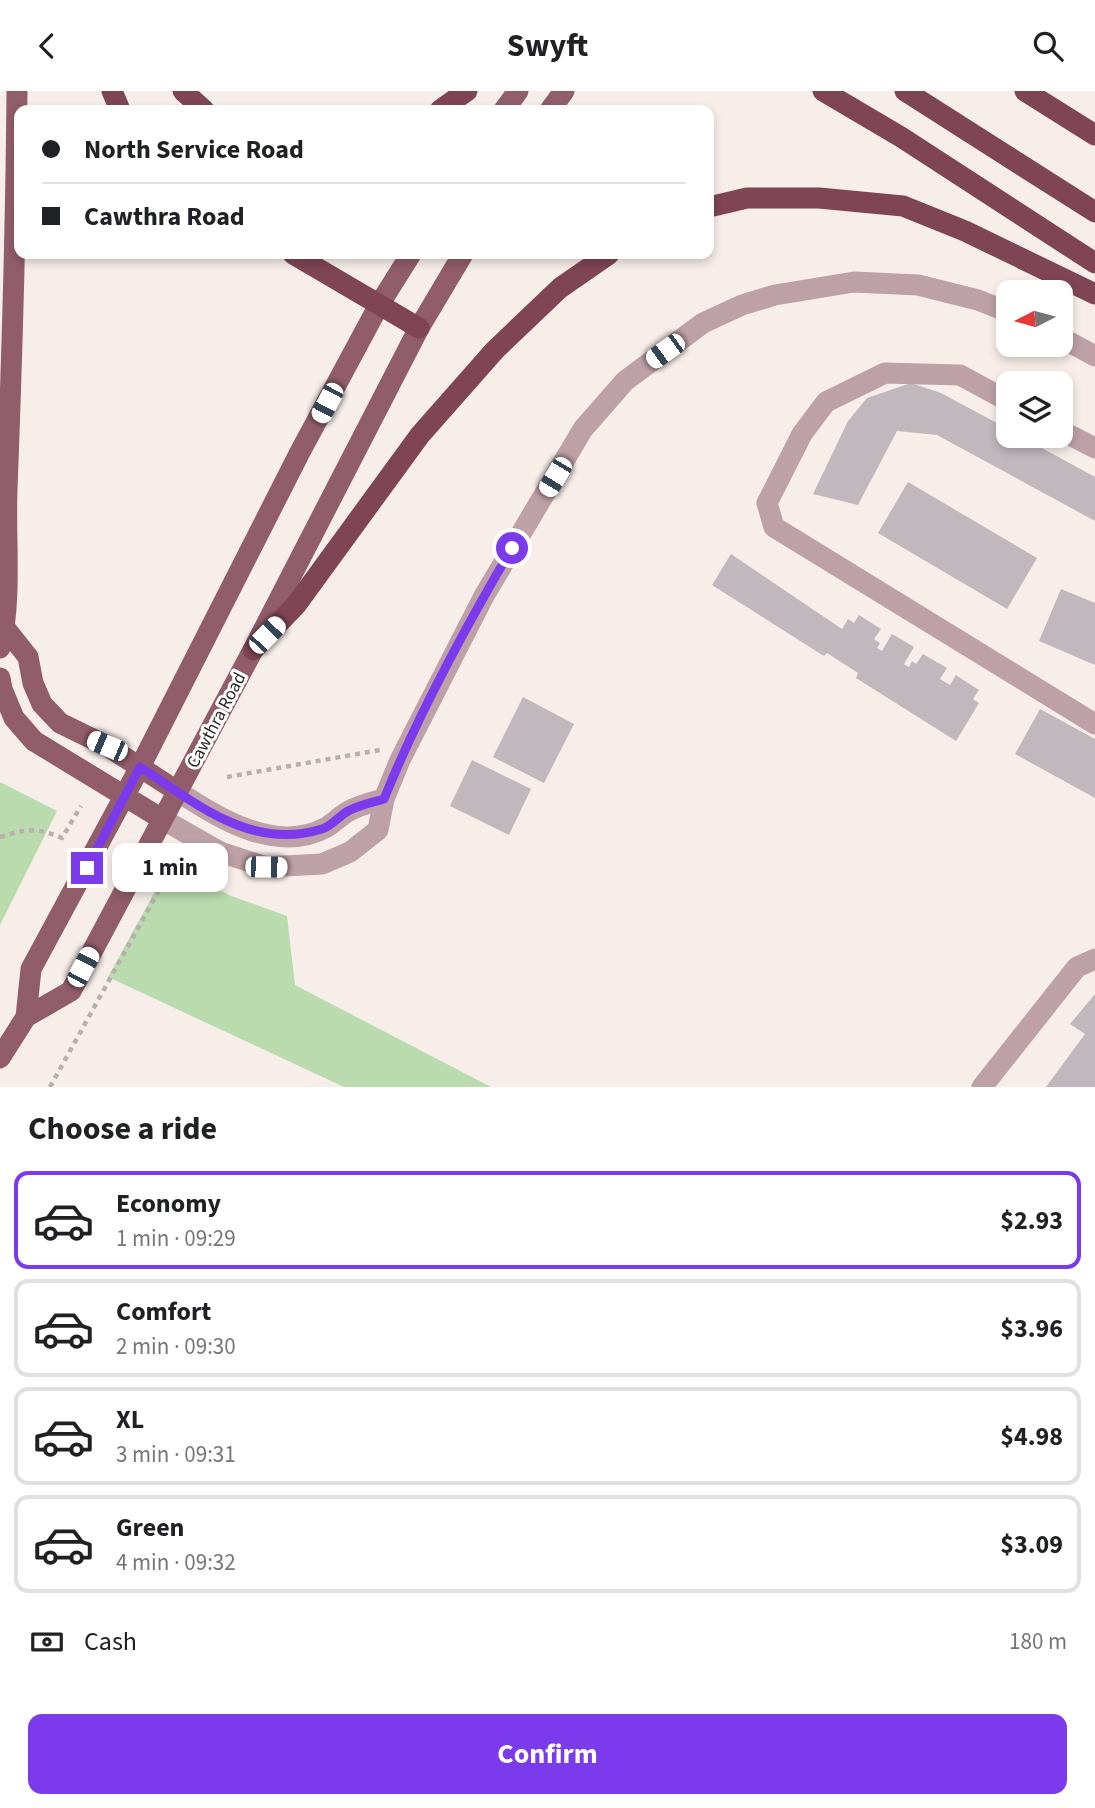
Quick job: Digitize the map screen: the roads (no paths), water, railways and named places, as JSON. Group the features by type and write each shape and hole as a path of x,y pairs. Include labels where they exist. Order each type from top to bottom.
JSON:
{"highway":[{"path":"183,91 198,105"},
{"path":"447,105 467,91"},
{"path":"824,91 901,137 1095,263"},
{"path":"905,91 1095,212"},
{"path":"1025,91 1095,135"},
{"path":"714,206 747,198 818,198 903,206 965,232 1095,294"},
{"path":"301,259 419,328"},
{"path":"253,650 296,605 420,435 495,351 560,288 603,259"}],"main road":[{"path":"14,105 8,134 3,638 28,657 33,683 43,704 60,723 107,746 177,791"},
{"name":"Cawthra Road","path":"0,1058 26,1017 32,969 125,796 300,452 379,305 408,259"},
{"name":"Cawthra Road","path":"26,1017 71,991 253,650 419,328 460,259"},
{"path":"0,678 14,718 34,741 162,819"}],"street":[{"path":"162,819 194,840 245,862 266,867 322,865 350,852 378,830 384,799 408,743 484,596 583,429 625,381 703,323 742,305 775,295 854,282 918,285 996,307"},
{"path":"1073,344 1095,356"},
{"path":"996,394 960,375 885,373 826,402 802,434 767,503 774,527 1095,724"},
{"path":"1073,437 1095,448"},
{"path":"177,791 251,832 276,836 299,835 326,828 350,810 384,799"},
{"path":"982,1087 1077,967 1095,959"}]}
